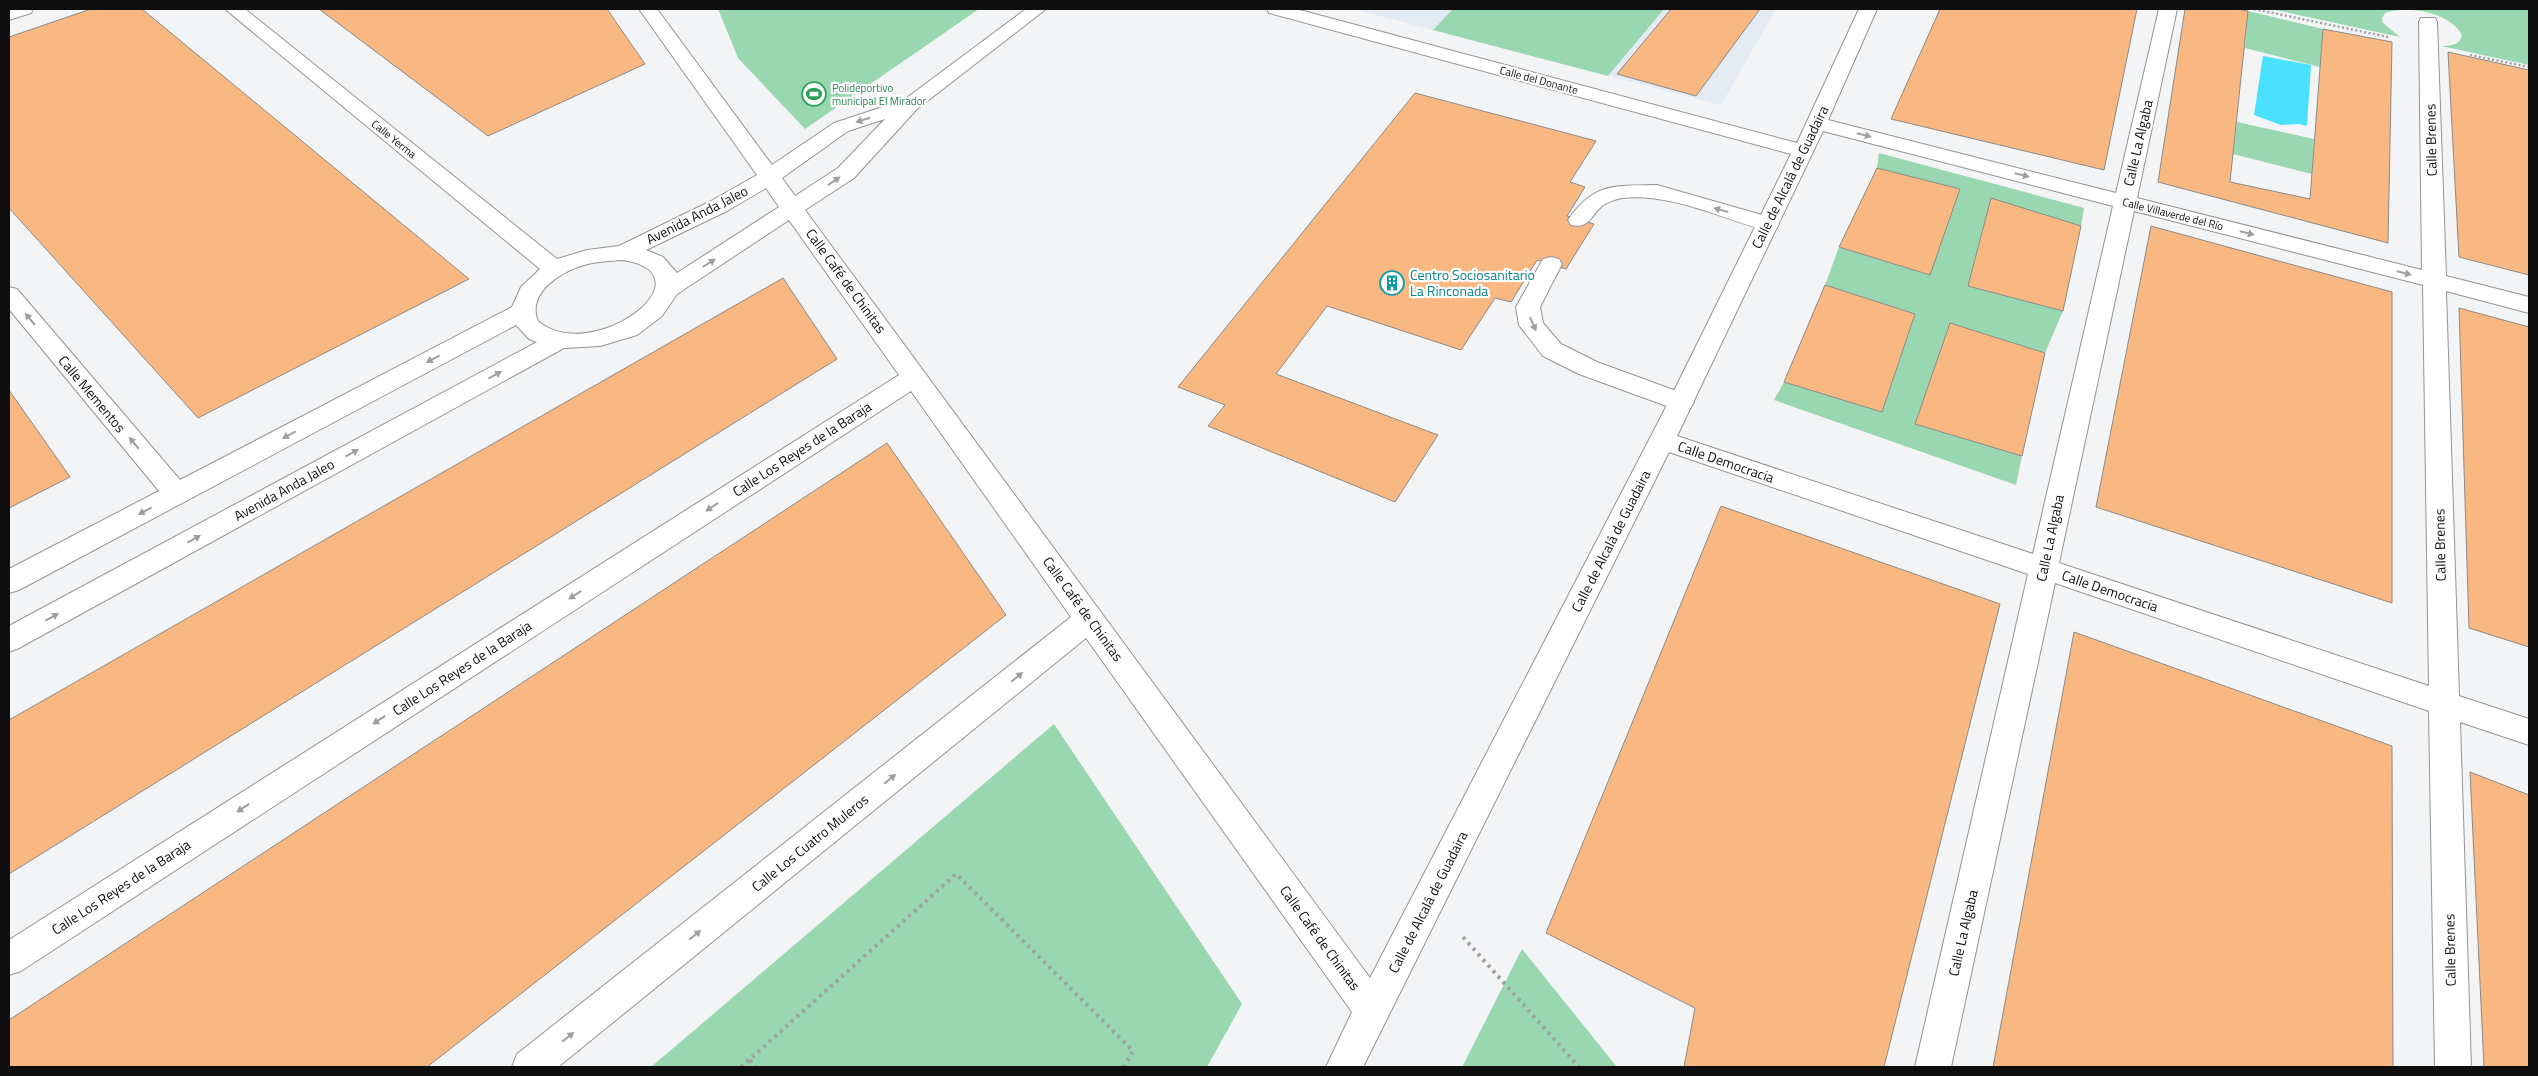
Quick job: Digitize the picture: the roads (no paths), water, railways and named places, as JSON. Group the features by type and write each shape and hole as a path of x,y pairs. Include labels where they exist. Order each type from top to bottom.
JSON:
{"street":[{"path":"9,14 24,9"},
{"name":"Calle Yerma","path":"234,9 555,269"},
{"path":"648,9 770,177"},
{"path":"668,288 846,173 910,105 1037,9"},
{"name":"Calle del Donante","path":"1276,9 1803,151"},
{"name":"Calle de Alcalá de Guadaira","path":"1344,1067 1662,440 1817,123 1868,9"},
{"name":"Calle La Algaba","path":"1933,1067 2168,9"},
{"name":"Calle Brenes","path":"2428,22 2453,1067"},
{"name":"Avenida Anda Jaleo","path":"623,253 719,206 770,177 841,127 910,105"},
{"name":"Calle Villaverde del Río","path":"1817,123 2529,305"},
{"name":"Calle Café de Chinitas","path":"770,177 1372,1010"},
{"path":"1580,220 1594,200 1618,192 1657,191 1768,224"},
{"path":"623,253 643,256 659,265 667,275 668,288 662,303 655,310 629,328 606,337 582,341 560,340 541,335 528,326 522,312 525,298 537,282 555,269 592,256 623,253"},
{"path":"1551,264 1528,307 1531,325 1552,350 1588,368 1680,402"},
{"name":"Calle Mementos","path":"9,294 177,494"},
{"path":"9,582 522,312"},
{"name":"Avenida Anda Jaleo","path":"9,640 560,340"},
{"name":"Calle Los Reyes de la Baraja","path":"9,959 915,376"},
{"name":"Calle Democracia","path":"1662,440 2529,732"},
{"name":"Calle Los Cuatro Muleros","path":"530,1067 1090,619"}],"water":[{"path":"2263,56 2311,65 2307,126 2299,124 2281,125 2254,115"}],"place":[{"name":"Polideportivo municipal El Mirador","path":"814,94"},
{"name":"Centro Sociosanitario La Rinconada","path":"1392,283"}]}
